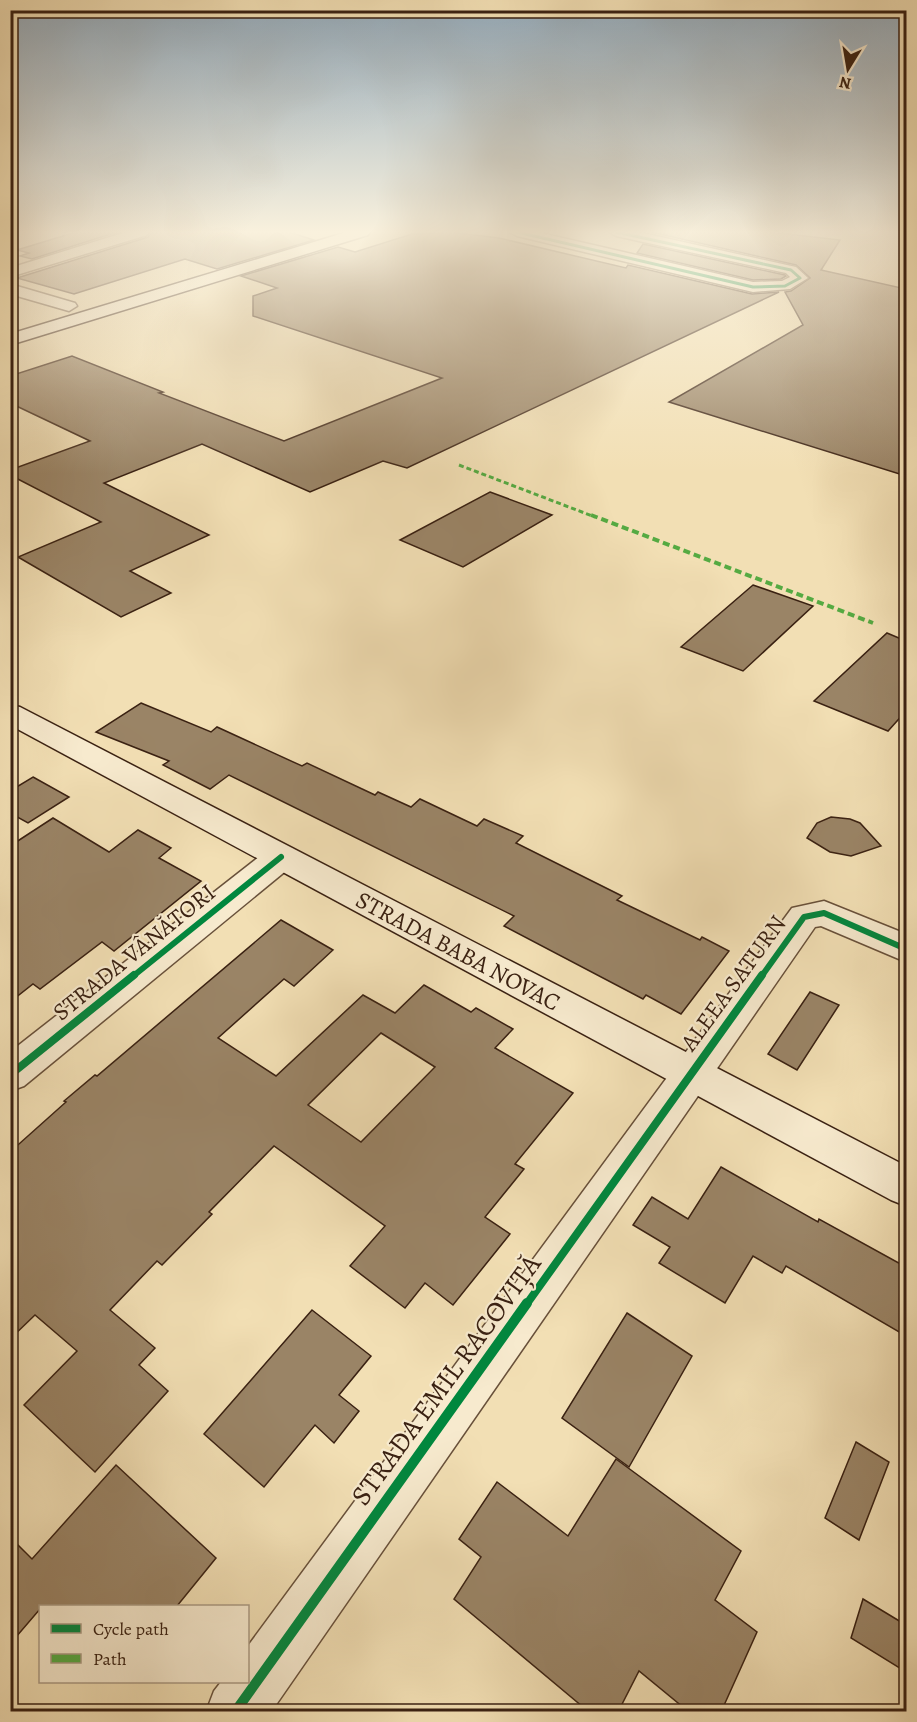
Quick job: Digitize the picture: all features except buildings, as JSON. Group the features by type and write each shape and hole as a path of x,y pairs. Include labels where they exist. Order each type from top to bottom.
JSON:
{"street":[{"path":"10,323 47,312"},
{"path":"10,340 100,312"},
{"name":"STRADA BABA NOVAC","path":"10,713 906,1187"},
{"name":"STRADA VÂNĂTORI","path":"10,1076 281,857"},
{"name":"ALEEA SATURN","path":"691,1073 804,917 824,913 906,949"},
{"name":"STRADA EMIL RACOVIȚĂ","path":"235,1712 691,1073"}],"marked path":[{"path":"459,465 873,623"}],"cycle path":[{"path":"10,1075 281,857"},
{"path":"235,1712 804,917 824,913 906,949"}]}
